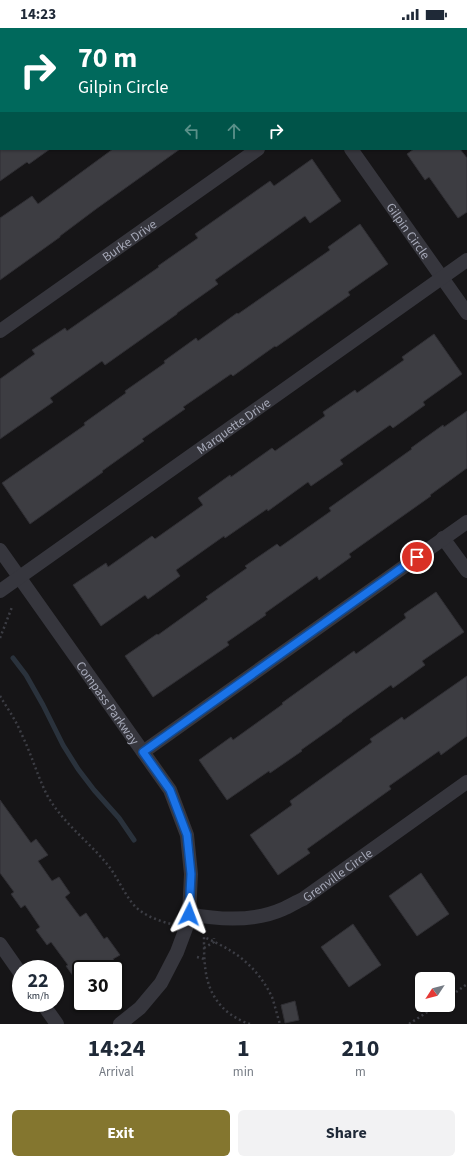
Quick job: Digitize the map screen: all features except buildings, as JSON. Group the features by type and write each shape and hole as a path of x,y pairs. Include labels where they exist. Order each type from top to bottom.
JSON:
{"street":[{"name":"Burke Drive","path":"0,331 257,150"},
{"name":"Gilpin Circle","path":"352,150 467,313"},
{"name":"Marquette Drive","path":"0,591 467,260"},
{"path":"143,752 467,522"},
{"path":"443,538 467,571"},
{"name":"Compass Parkway","path":"0,550 170,790 187,835 191,874 189,914 178,952 161,983 140,1008 120,1024"},
{"name":"Grenville Circle","path":"189,914 226,919 261,916 282,909 303,899 467,782"},
{"path":"0,944 12,961"},
{"path":"48,1012 57,1024"}],"path":[{"path":"0,638 12,606"},
{"path":"0,696 21,732 47,795 61,815 108,865 117,877 130,900 142,913 172,924"},
{"path":"250,1024 236,1018 227,1011 212,994 204,966 204,937 232,951 256,972 272,999 280,1024"},
{"path":"204,949 214,942"},
{"path":"197,957 204,959"},
{"path":"455,993 467,984"},
{"path":"409,1024 427,1012"}],"waterway":[{"path":"13,658 26,675 63,745 78,769 94,790 119,818 134,840"}],"route":[{"path":"189,914 191,874 187,835 170,790 143,752 417,557"}]}
